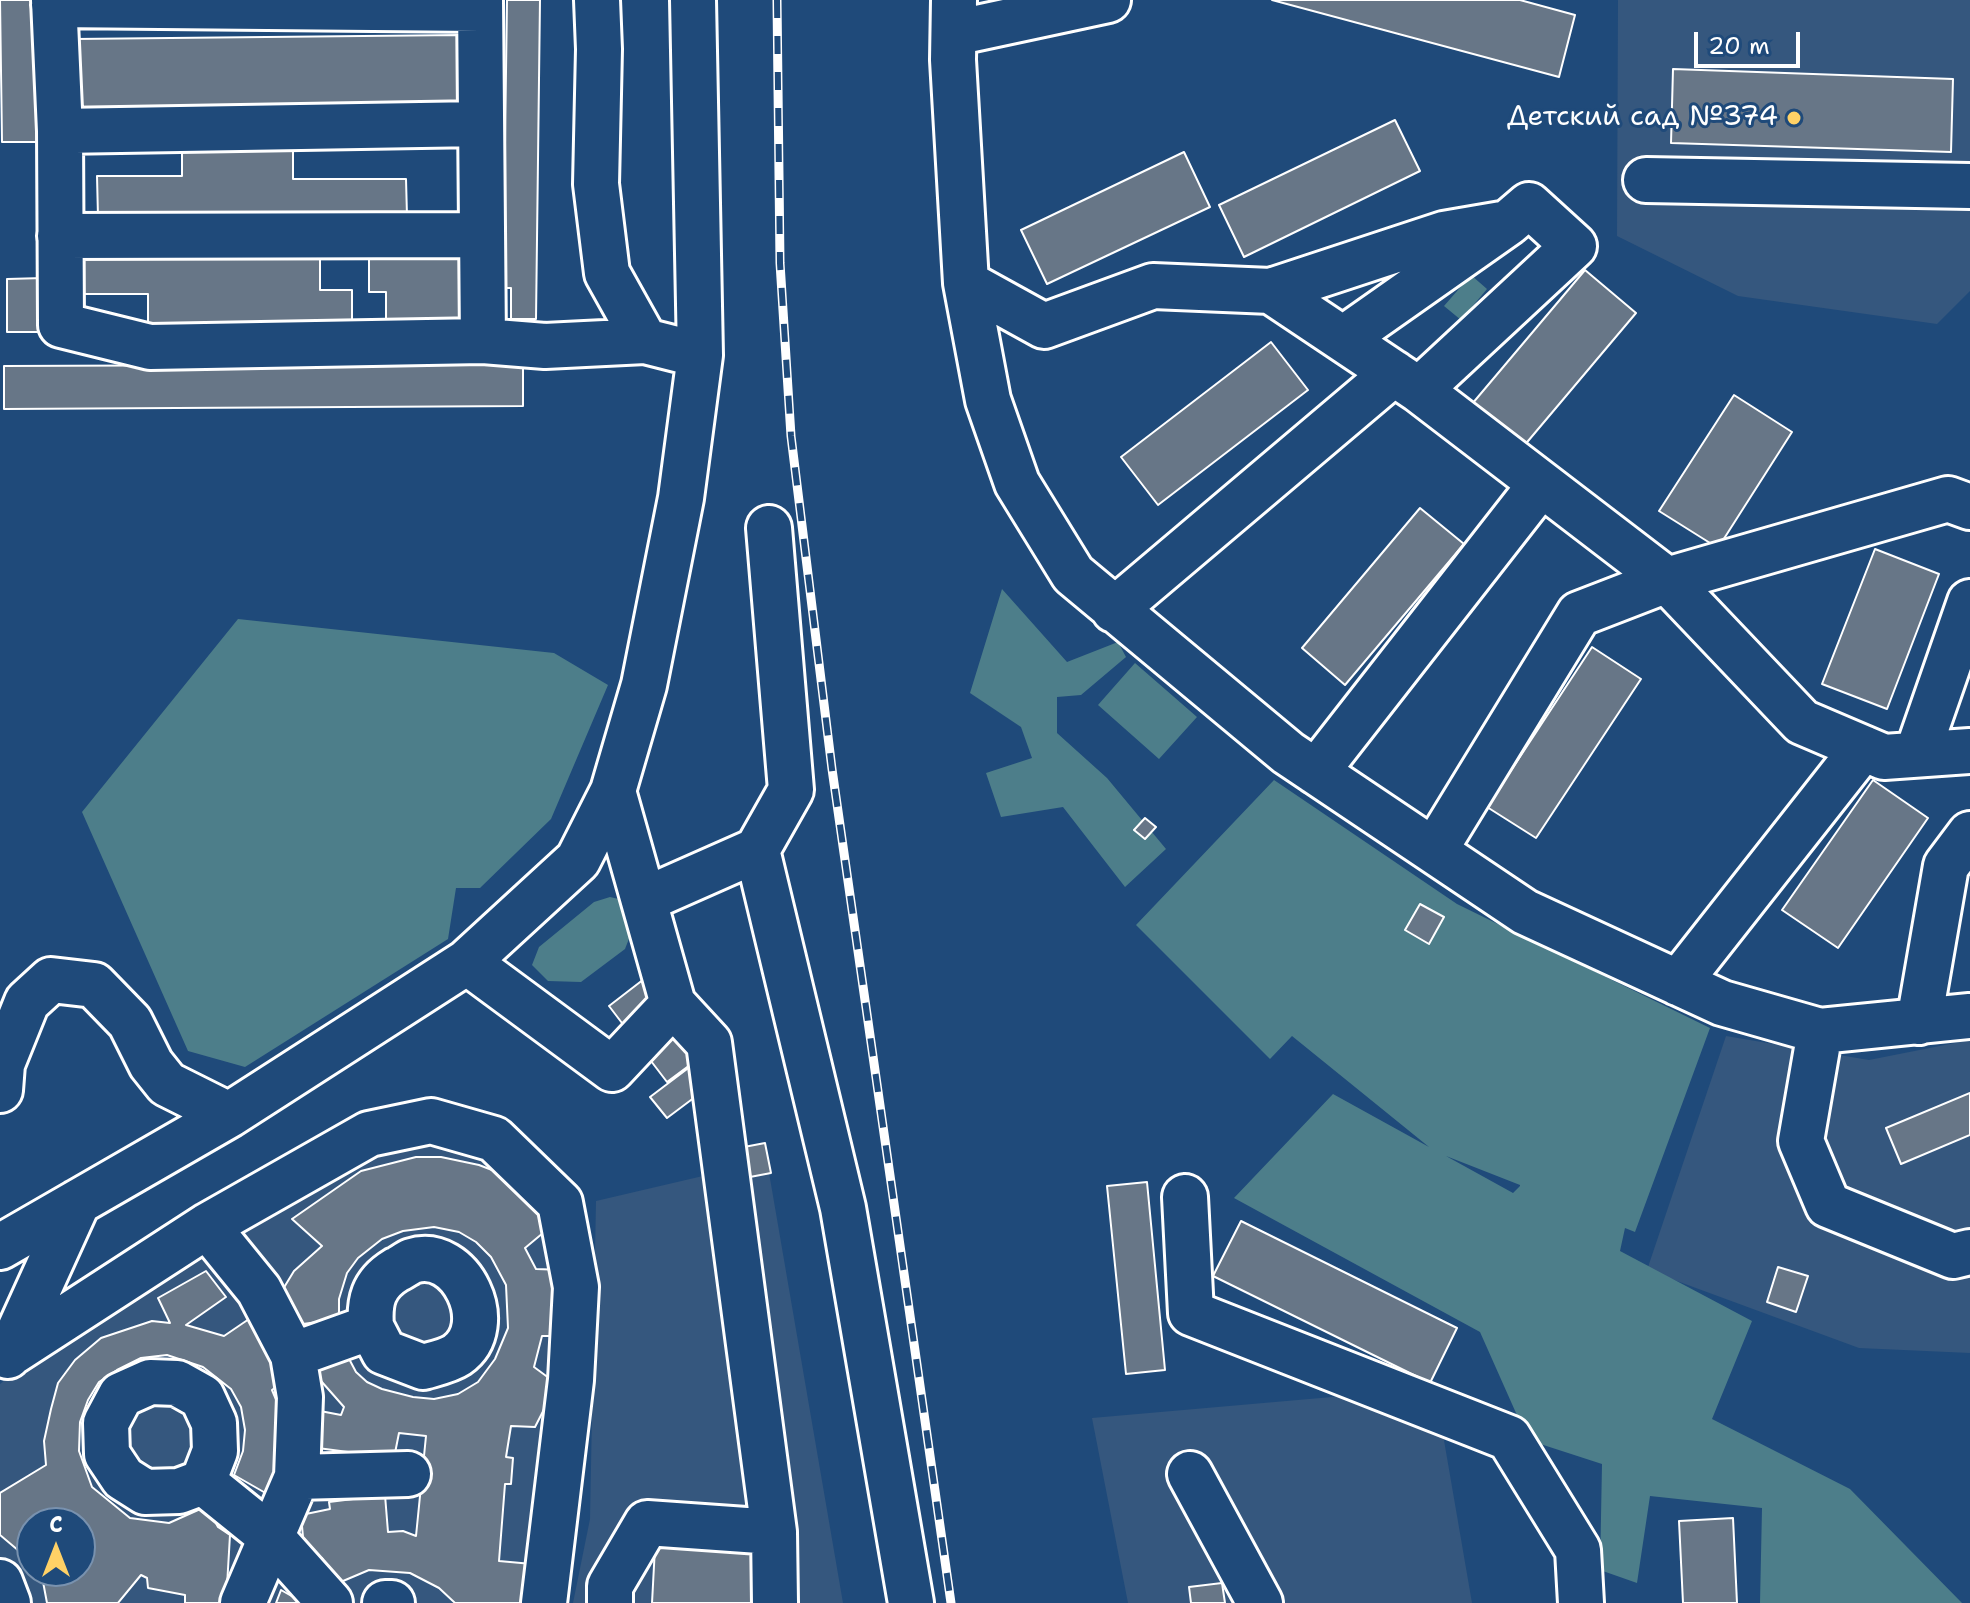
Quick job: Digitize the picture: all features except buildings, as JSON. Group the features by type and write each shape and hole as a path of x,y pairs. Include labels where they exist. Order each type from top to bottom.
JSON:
{"street":[{"path":"597,0 596,184 607,273 645,341"},
{"path":"0,1247 229,1115 467,962 578,860 613,791 644,685 681,498 700,355 693,0"},
{"path":"1108,0 954,17 966,283 988,400 1017,483 1073,574 1288,753 1525,912 1722,1003 1820,1031 1970,1016"},
{"path":"483,341 480,4 54,2 60,131 61,325 150,347 483,341 545,346 645,341 700,355"},
{"path":"60,131 481,124"},
{"path":"1646,180 1970,186"},
{"path":"1114,610 1574,246 1529,205 1343,339"},
{"path":"966,283 1044,326 1153,286 1271,291 1444,234 1508,223"},
{"path":"60,236 482,235"},
{"path":"1271,291 1406,381 1667,580 1802,722 1884,757 1970,751"},
{"path":"1316,772 1541,484"},
{"path":"1434,851 1579,614 1667,580 1948,499 1970,507"},
{"path":"644,900 757,850 791,790 769,528"},
{"path":"1917,754 1970,602"},
{"path":"1678,983 1863,748"},
{"path":"613,791 673,1004 709,1043 774,1532 775,1603"},
{"path":"1919,1022 1946,866 1970,834"},
{"path":"757,850 843,1208 911,1603"},
{"path":"467,962 612,1069 673,1004"},
{"path":"0,1090 2,1064 27,1002 51,980 94,985 130,1022 151,1064 167,1084 229,1115"},
{"path":"1820,1031 1801,1141 1828,1205 1953,1256 1970,1252"},
{"path":"5,1358 207,1226 369,1134 431,1121 494,1139 560,1203 576,1287 571,1380 544,1603"},
{"path":"1185,1197 1191,1313 1509,1438 1578,1550 1581,1603"},
{"path":"5,1358 78,1202"},
{"path":"207,1226 259,1290 293,1355 300,1397 297,1477 243,1603"},
{"path":"293,1355 371,1327"},
{"path":"297,1477 408,1474"},
{"path":"1190,1474 1260,1603"},
{"path":"203,1482 271,1537 330,1603"},
{"path":"610,1603 610,1586 647,1523 774,1532"},
{"path":"0,1582 8,1603"},
{"path":"385,1603 392,1603"}],"shaded area":[{"name":"Детский сад №374","path":"1618,0 1970,0 1970,291 1937,324 1738,296 1617,236"},
{"path":"1726,1036 1869,1060 1970,1040 1970,1353 1859,1348 1647,1270"},
{"path":"426,1141 494,1150 567,1216 539,1603 0,1603 0,1384 59,1339 362,1148"},
{"path":"767,1161 843,1603 573,1603 590,1519 596,1201"},
{"path":"1435,1388 1472,1603 1128,1603 1092,1418"}],"green space":[{"path":"1471,275 1487,289 1461,320 1444,306"},
{"path":"1002,589 1067,662 1118,642 1126,657 1081,695 1057,697 1057,733 1107,778 1166,849 1125,887 1063,807 1001,817 986,773 1032,758 1021,727 970,693"},
{"path":"238,619 554,653 608,685 551,819 480,888 456,888 448,939 245,1067 188,1051 82,812"},
{"path":"1135,663 1197,717 1159,759 1098,705"},
{"path":"1274,780 1457,904 1710,1028 1635,1232 1625,1228 1620,1251 1752,1321 1712,1419 1850,1489 1962,1603 1760,1603 1762,1508 1650,1496 1637,1583 1600,1570 1602,1464 1528,1440 1480,1332 1234,1198 1333,1094 1429,1147 1292,1036 1270,1059 1136,925","holes":["1446,1156 1520,1185 1513,1193"]},
{"path":"610,897 623,900 632,931 625,949 581,982 548,981 532,965 539,947 594,902"}],"railway":[{"path":"777,0 780,263 791,436 832,769 951,1603"}],"place":[{"name":"Детский сад №374","path":"1794,118"}]}
